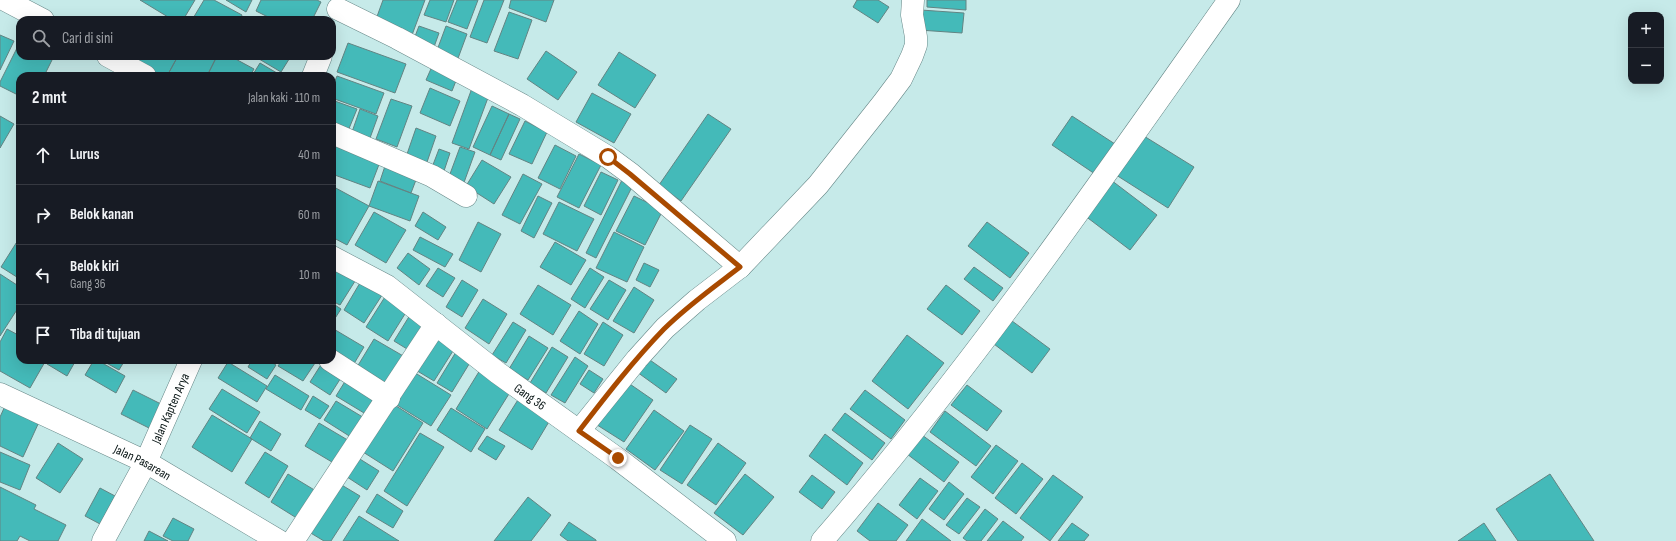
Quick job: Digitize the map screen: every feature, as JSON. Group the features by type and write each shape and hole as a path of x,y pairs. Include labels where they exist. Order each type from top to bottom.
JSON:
{"street":[{"path":"5,0 35,16"},
{"path":"579,431 637,359 665,328 696,300 740,267 818,185 901,79 916,45 912,15 913,0"},
{"path":"822,541 897,451 968,360 1103,178 1229,0"},
{"path":"337,12 396,38 508,98 602,154 630,174 740,267"},
{"path":"115,60 138,72"},
{"path":"315,72 319,60"},
{"path":"336,135 432,176 466,196"},
{"name":"Gang 36","path":"336,259 387,286 498,373 618,458 725,541"},
{"path":"293,541 389,398 436,324"},
{"name":"Jalan Kapten Arya","path":"103,541 146,462 189,364"},
{"path":"336,364 389,398"},
{"name":"Jalan Pasarean","path":"0,394 146,462 279,541"}],"building":[{"path":"140,0 195,0 185,16 166,16"},
{"path":"204,0 214,0 242,15 242,16 194,16"},
{"path":"226,0 252,0 246,12"},
{"path":"261,0 317,0 321,2 314,16 266,16 256,11"},
{"path":"383,0 425,0 412,35 375,22"},
{"path":"430,0 454,0 446,22 424,15"},
{"path":"457,0 478,0 467,29 448,22"},
{"path":"484,0 504,0 487,43 470,37"},
{"path":"511,0 554,0 546,22 509,8"},
{"path":"857,0 878,0 889,7 878,23 853,7"},
{"path":"927,0 966,0 966,10 927,7"},
{"path":"921,10 964,13 962,33 919,30"},
{"path":"509,12 532,20 518,59 494,51"},
{"path":"419,26 439,33 434,47 414,39"},
{"path":"446,26 467,34 457,61 436,53"},
{"path":"0,35 14,41 0,70"},
{"path":"348,43 406,64 395,93 337,72"},
{"path":"16,50 16,60 52,60 46,72 16,72 16,94 0,86 0,82"},
{"path":"546,51 577,72 558,100 527,79"},
{"path":"619,52 656,75 635,108 598,85"},
{"path":"176,60 169,72 150,72 129,61"},
{"path":"176,60 215,60 209,72 169,72"},
{"path":"215,60 237,60 254,69 252,72 209,72"},
{"path":"261,60 288,60 281,72"},
{"path":"434,62 459,73 452,91 426,80"},
{"path":"260,63 275,72 254,72"},
{"path":"337,76 384,93 376,114 336,99"},
{"path":"430,88 460,101 450,126 420,113"},
{"path":"472,88 489,95 469,149 452,143"},
{"path":"592,93 631,114 614,143 576,122"},
{"path":"391,99 412,106 397,147 376,139"},
{"path":"336,101 357,109 348,131 336,127"},
{"path":"492,106 509,114 490,155 473,147"},
{"path":"360,109 378,116 370,138 352,132"},
{"path":"509,114 520,119 501,160 490,155"},
{"path":"708,114 731,129 681,201 659,185"},
{"path":"0,116 14,124 0,148"},
{"path":"1072,116 1115,144 1095,174 1052,145"},
{"path":"525,121 547,132 532,164 509,154"},
{"path":"416,128 436,136 426,165 406,157"},
{"path":"1139,133 1194,167 1168,208 1113,173"},
{"path":"336,137 383,154 370,188 336,175"},
{"path":"555,145 576,156 560,189 538,178"},
{"path":"460,147 475,152 462,188 447,182"},
{"path":"439,149 450,153 443,174 431,170"},
{"path":"579,154 601,165 579,208 557,197"},
{"path":"387,160 419,172 411,193 380,181"},
{"path":"482,160 511,177 494,204 466,186"},
{"path":"601,172 618,180 601,215 584,206"},
{"path":"523,174 542,184 520,224 502,215"},
{"path":"1107,177 1157,215 1130,250 1080,212"},
{"path":"622,180 633,185 596,258 586,253"},
{"path":"378,181 419,196 410,221 369,206"},
{"path":"336,188 369,206 347,245 336,239"},
{"path":"538,196 552,203 534,238 521,231"},
{"path":"634,196 663,210 645,245 616,231"},
{"path":"559,202 594,219 577,251 543,234"},
{"path":"374,212 406,230 386,263 355,245"},
{"path":"423,212 446,227 438,240 415,226"},
{"path":"478,222 501,234 481,272 459,260"},
{"path":"987,222 1029,253 1010,278 968,246"},
{"path":"614,232 644,247 627,282 596,268"},
{"path":"420,237 453,254 445,267 413,250"},
{"path":"555,242 586,260 571,285 540,267"},
{"path":"16,243 16,276 1,267"},
{"path":"408,253 430,269 419,285 397,268"},
{"path":"644,263 659,270 650,287 636,280"},
{"path":"336,265 357,278 340,305 336,303"},
{"path":"974,267 1003,288 993,301 964,279"},
{"path":"438,268 455,278 443,297 426,286"},
{"path":"590,268 604,277 585,308 571,299"},
{"path":"0,274 16,284 16,311 0,336"},
{"path":"364,276 386,289 364,323 344,310"},
{"path":"462,280 478,290 462,317 446,307"},
{"path":"609,280 626,290 608,320 590,309"},
{"path":"538,285 571,305 553,335 520,314"},
{"path":"946,285 980,311 962,335 927,309"},
{"path":"634,287 654,300 634,333 613,321"},
{"path":"388,292 410,306 388,341 366,327"},
{"path":"483,299 507,314 489,344 465,328"},
{"path":"336,306 341,309 336,317"},
{"path":"579,311 598,324 580,354 560,341"},
{"path":"410,315 428,326 412,352 394,341"},
{"path":"1008,318 1050,349 1032,373 990,341"},
{"path":"513,322 526,330 506,363 492,355"},
{"path":"603,322 623,335 604,366 584,354"},
{"path":"7,329 16,334 16,364 44,364 30,388 0,371 0,342"},
{"path":"336,330 364,347 352,367 336,357"},
{"path":"438,331 458,343 434,381 414,369"},
{"path":"907,335 944,363 908,409 872,381"},
{"path":"529,336 548,348 528,380 509,369"},
{"path":"374,339 405,357 384,391 354,372"},
{"path":"459,347 474,356 452,392 437,383"},
{"path":"552,347 568,357 546,393 530,383"},
{"path":"575,357 588,366 565,403 551,395"},
{"path":"647,358 677,379 666,393 637,372"},
{"path":"47,364 74,364 67,376"},
{"path":"92,364 104,364 125,376 116,393 85,375"},
{"path":"108,364 123,364 119,370"},
{"path":"227,364 231,364 267,386 257,402 218,378"},
{"path":"250,364 276,365 267,379 248,367"},
{"path":"279,364 314,364 303,381 278,366"},
{"path":"321,364 330,364 344,373 330,395 310,382"},
{"path":"480,370 512,389 487,429 456,409"},
{"path":"589,370 603,379 594,393 580,384"},
{"path":"412,371 451,395 431,426 392,402"},
{"path":"275,375 309,396 301,410 266,389"},
{"path":"349,375 381,395 369,416 336,396"},
{"path":"624,380 653,400 624,442 594,423"},
{"path":"967,385 1002,411 987,431 951,405"},
{"path":"222,389 260,412 247,433 209,409"},
{"path":"133,390 163,405 151,429 121,414"},
{"path":"865,390 905,420 891,439 850,409"},
{"path":"521,395 553,415 532,450 499,430"},
{"path":"313,396 329,406 320,419 305,410"},
{"path":"336,401 366,419 354,439 324,420"},
{"path":"393,404 423,423 393,471 363,452"},
{"path":"5,406 39,422 23,457 0,446 0,417"},
{"path":"451,408 485,429 471,452 437,430"},
{"path":"654,410 684,431 655,470 626,449"},
{"path":"945,411 991,446 976,466 930,432"},
{"path":"845,413 885,443 872,460 832,430"},
{"path":"212,415 252,439 232,472 192,447"},
{"path":"260,421 281,434 271,451 250,438"},
{"path":"319,423 351,442 337,465 305,446"},
{"path":"690,425 712,439 682,484 660,470"},
{"path":"420,433 444,447 407,506 384,491"},
{"path":"825,434 863,463 847,485 809,456"},
{"path":"922,435 959,462 944,482 907,454"},
{"path":"487,436 505,446 496,460 478,449"},
{"path":"58,443 83,459 60,493 36,478"},
{"path":"718,443 746,463 716,505 687,485"},
{"path":"996,445 1018,461 993,494 971,477"},
{"path":"0,452 30,465 20,490 0,482"},
{"path":"265,452 288,466 269,498 245,483"},
{"path":"355,456 379,471 367,490 344,475"},
{"path":"1022,463 1043,479 1016,514 995,498"},
{"path":"288,474 321,494 303,522 271,502"},
{"path":"745,474 774,497 743,535 714,513"},
{"path":"1550,474 1594,541 1518,541 1496,509"},
{"path":"812,475 835,492 822,509 799,492"},
{"path":"1053,475 1083,497 1050,541 1020,518"},
{"path":"920,478 938,491 917,519 899,505"},
{"path":"335,481 360,496 331,541 324,541 304,529"},
{"path":"949,482 964,494 944,520 929,509"},
{"path":"0,487 36,505 34,509 66,525 58,541 30,541 20,536 17,541 0,541"},
{"path":"100,488 115,496 100,524 85,516"},
{"path":"377,494 403,511 393,528 366,512"},
{"path":"528,497 551,515 531,541 494,541"},
{"path":"967,498 980,507 959,534 946,525"},
{"path":"878,503 908,525 896,541 870,541 857,531"},
{"path":"985,509 998,519 981,541 967,541 963,538"},
{"path":"359,516 399,541 343,541"},
{"path":"173,518 194,529 188,541 173,541 163,536"},
{"path":"922,519 951,541 906,541"},
{"path":"1003,521 1024,537 1021,541 987,541"},
{"path":"569,522 596,541 568,541 560,535"},
{"path":"1072,523 1089,535 1084,541 1058,541"},
{"path":"1484,523 1496,541 1458,541"},
{"path":"149,531 168,541 144,541"}],"route":[{"path":"608,157 740,267 696,300 665,328 637,359 579,431 618,458"}]}
